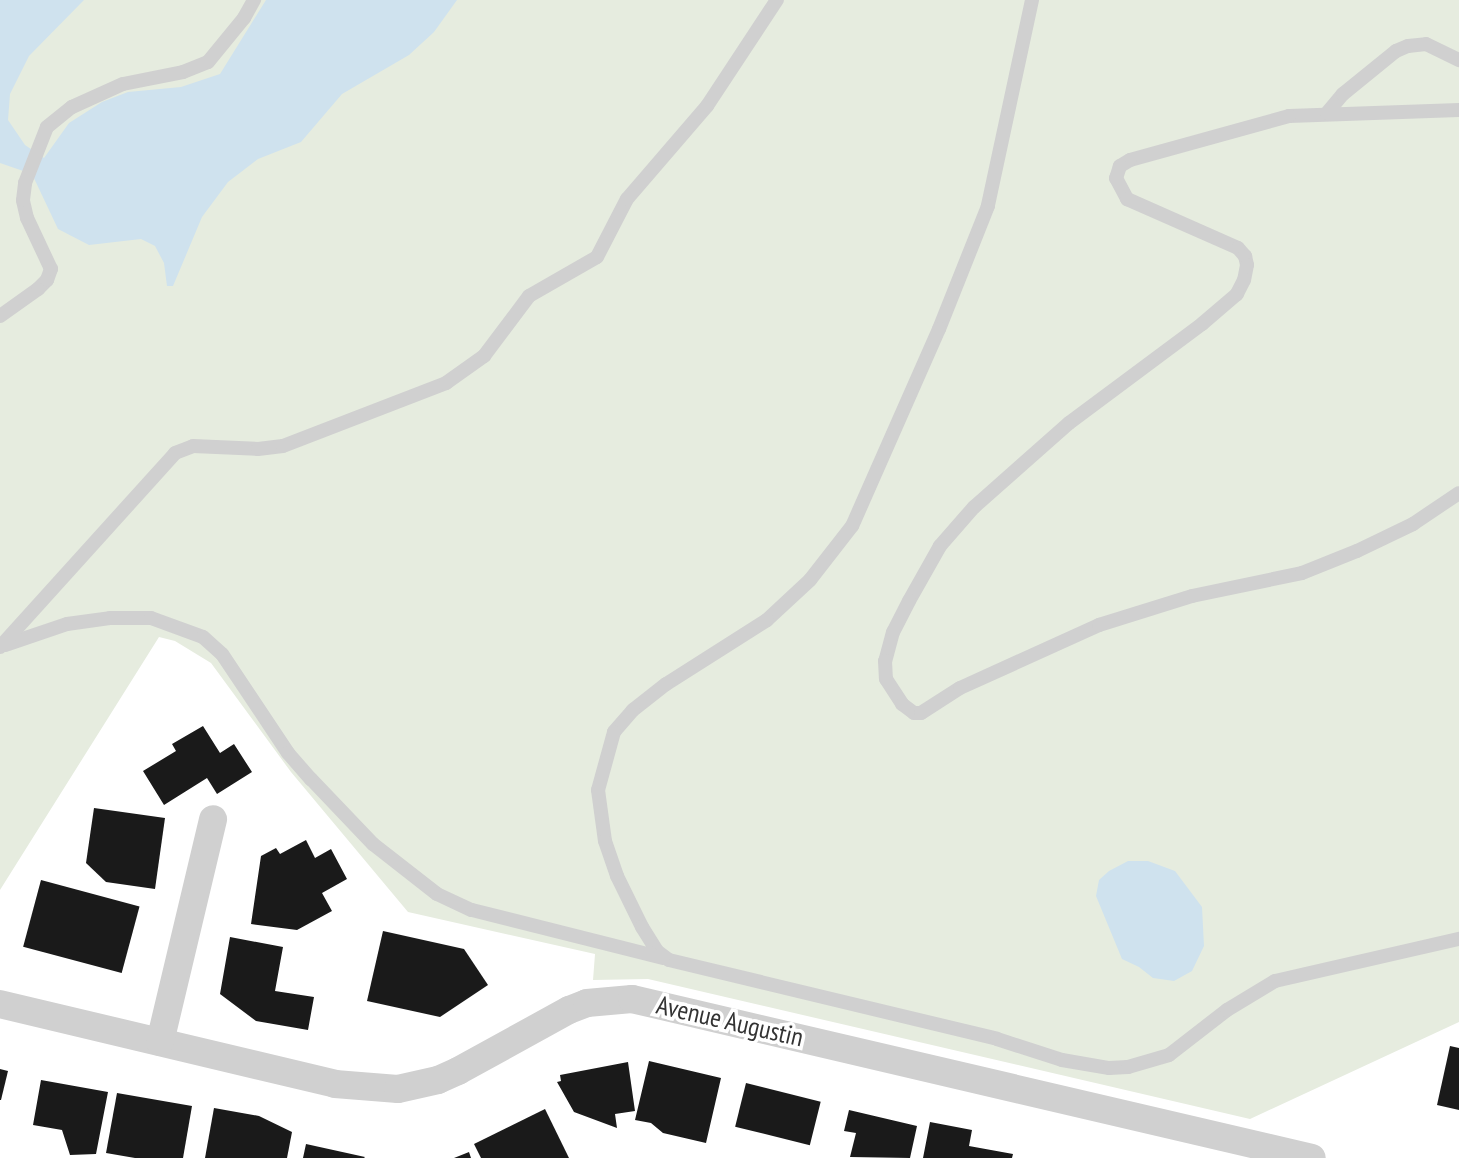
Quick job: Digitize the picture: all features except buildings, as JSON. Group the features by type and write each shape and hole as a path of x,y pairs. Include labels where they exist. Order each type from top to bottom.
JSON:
{"street":[{"path":"160,1042 213,819"},
{"name":"Avenue Augustin","path":"0,1004 335,1084 398,1089 438,1080 458,1072 569,1010 587,1003 632,999 1312,1158"}],"lane":[{"path":"0,316 38,289 47,280 51,269 27,218 23,200 30,170 47,127 72,107 123,84 183,72 208,62 244,18 254,0"},
{"path":"777,0 707,106 627,199 597,257 529,296 484,356 446,383 283,446 258,449 192,446 175,453 0,647 67,624 110,618 151,618 203,637 222,654 288,753 373,844 429,888 472,910 997,1039 1062,1060 1109,1068 1128,1067 1170,1055 1227,1010 1275,981 1459,939"},
{"path":"669,960 657,951 642,927 617,876 605,841 598,790 614,732 633,710 666,684 767,620 810,580 852,526 939,329 988,206 1032,0"},
{"path":"1327,113 1343,94 1396,51 1408,46 1426,44 1459,60"},
{"path":"1459,110 1289,116 1130,160 1120,166 1116,178 1127,199 1238,248 1245,256 1247,265 1244,281 1237,294 1202,324 1069,423 974,507 940,546 892,632 885,661 886,679 902,704 914,713 921,713 960,688 1099,625 1192,596 1302,573 1357,551 1413,524 1459,493"}],"shaded area":[{"path":"0,0 1459,0 1459,1022 1250,1119 648,979 593,980 595,954 408,912 291,772 211,663 175,641 159,637 0,890"}],"water":[{"path":"0,0 84,0 29,56 10,94 8,120 25,145 44,158 69,123 102,102 128,92 181,87 220,74 266,0 457,0 434,32 409,55 342,94 301,142 258,159 228,182 202,217 173,286 167,286 164,263 155,246 141,239 89,245 58,229 32,174 0,163"},
{"path":"1128,861 1148,861 1175,871 1202,907 1204,946 1192,971 1174,981 1153,978 1122,959 1096,896 1099,880"}]}
